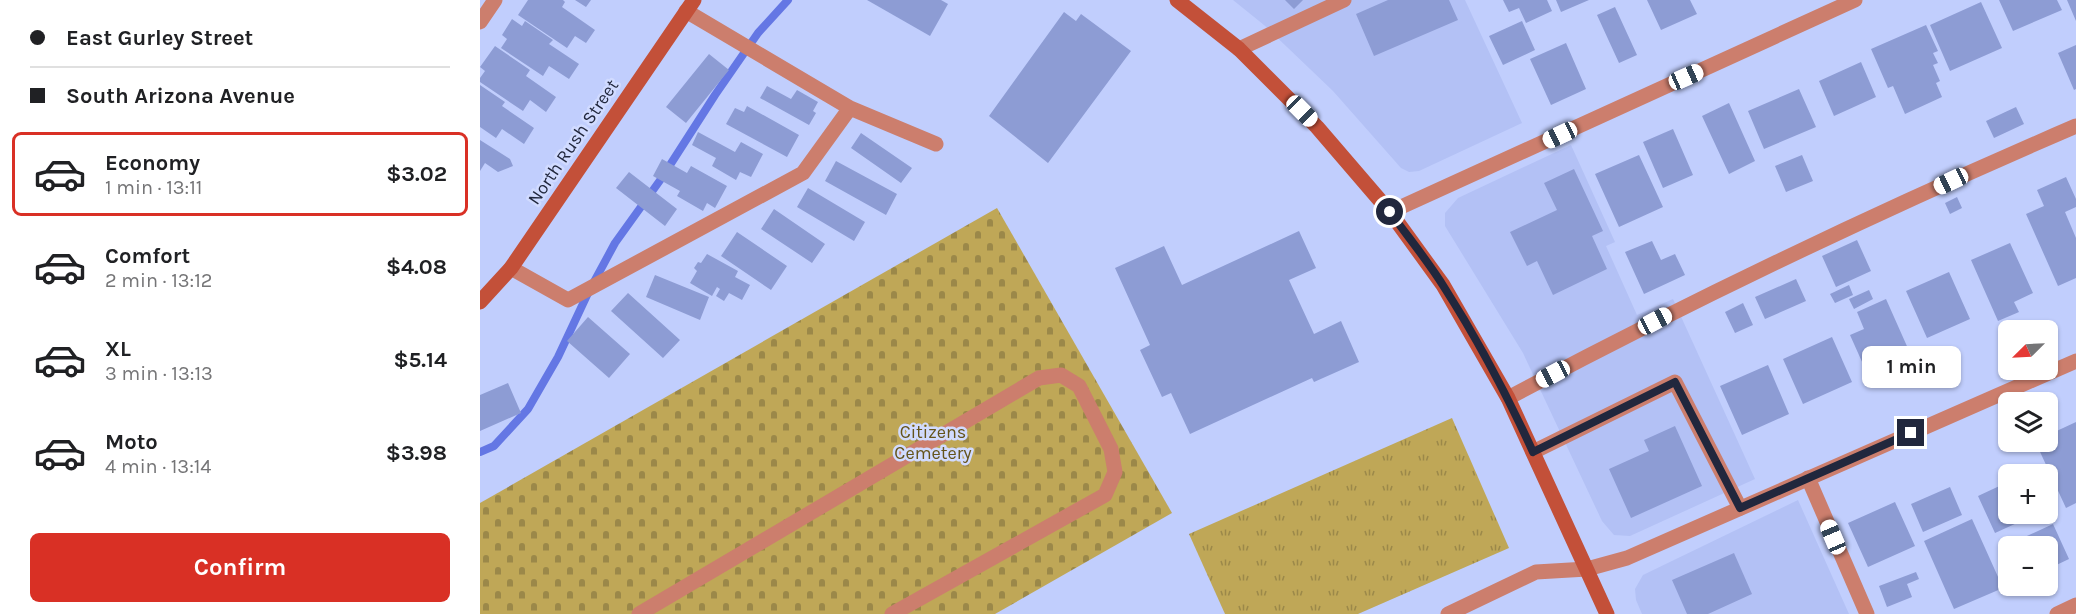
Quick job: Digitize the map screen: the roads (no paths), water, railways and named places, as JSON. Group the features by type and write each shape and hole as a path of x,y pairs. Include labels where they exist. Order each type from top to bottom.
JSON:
{"main road":[{"path":"1178,0 1239,49 1317,127 1390,212 1443,285 1508,398 1607,614"},
{"name":"North Rush Street","path":"480,302 511,268 690,6"}],"street":[{"path":"480,22 495,0"},
{"path":"1239,49 1344,0"},
{"path":"1390,212 1855,0"},
{"path":"690,6 850,108 936,144"},
{"path":"511,268 568,300 803,173 850,108"},
{"path":"1508,398 1696,300 1994,161 2076,126"},
{"path":"1448,614 1536,572 1587,569 1627,558 2076,361"},
{"path":"639,614 1039,378 1061,375 1079,386 1111,449 1115,472 1105,495 892,614"},
{"path":"1533,452 1675,382 1740,508"},
{"path":"1808,478 1867,614"},
{"path":"2057,614 2076,605"}],"waterway":[{"path":"480,452 494,446 528,409 558,357 615,243 661,179 758,33 788,0"}],"park label":[{"name":"Citizens Cemetery","path":"933,442"}]}
